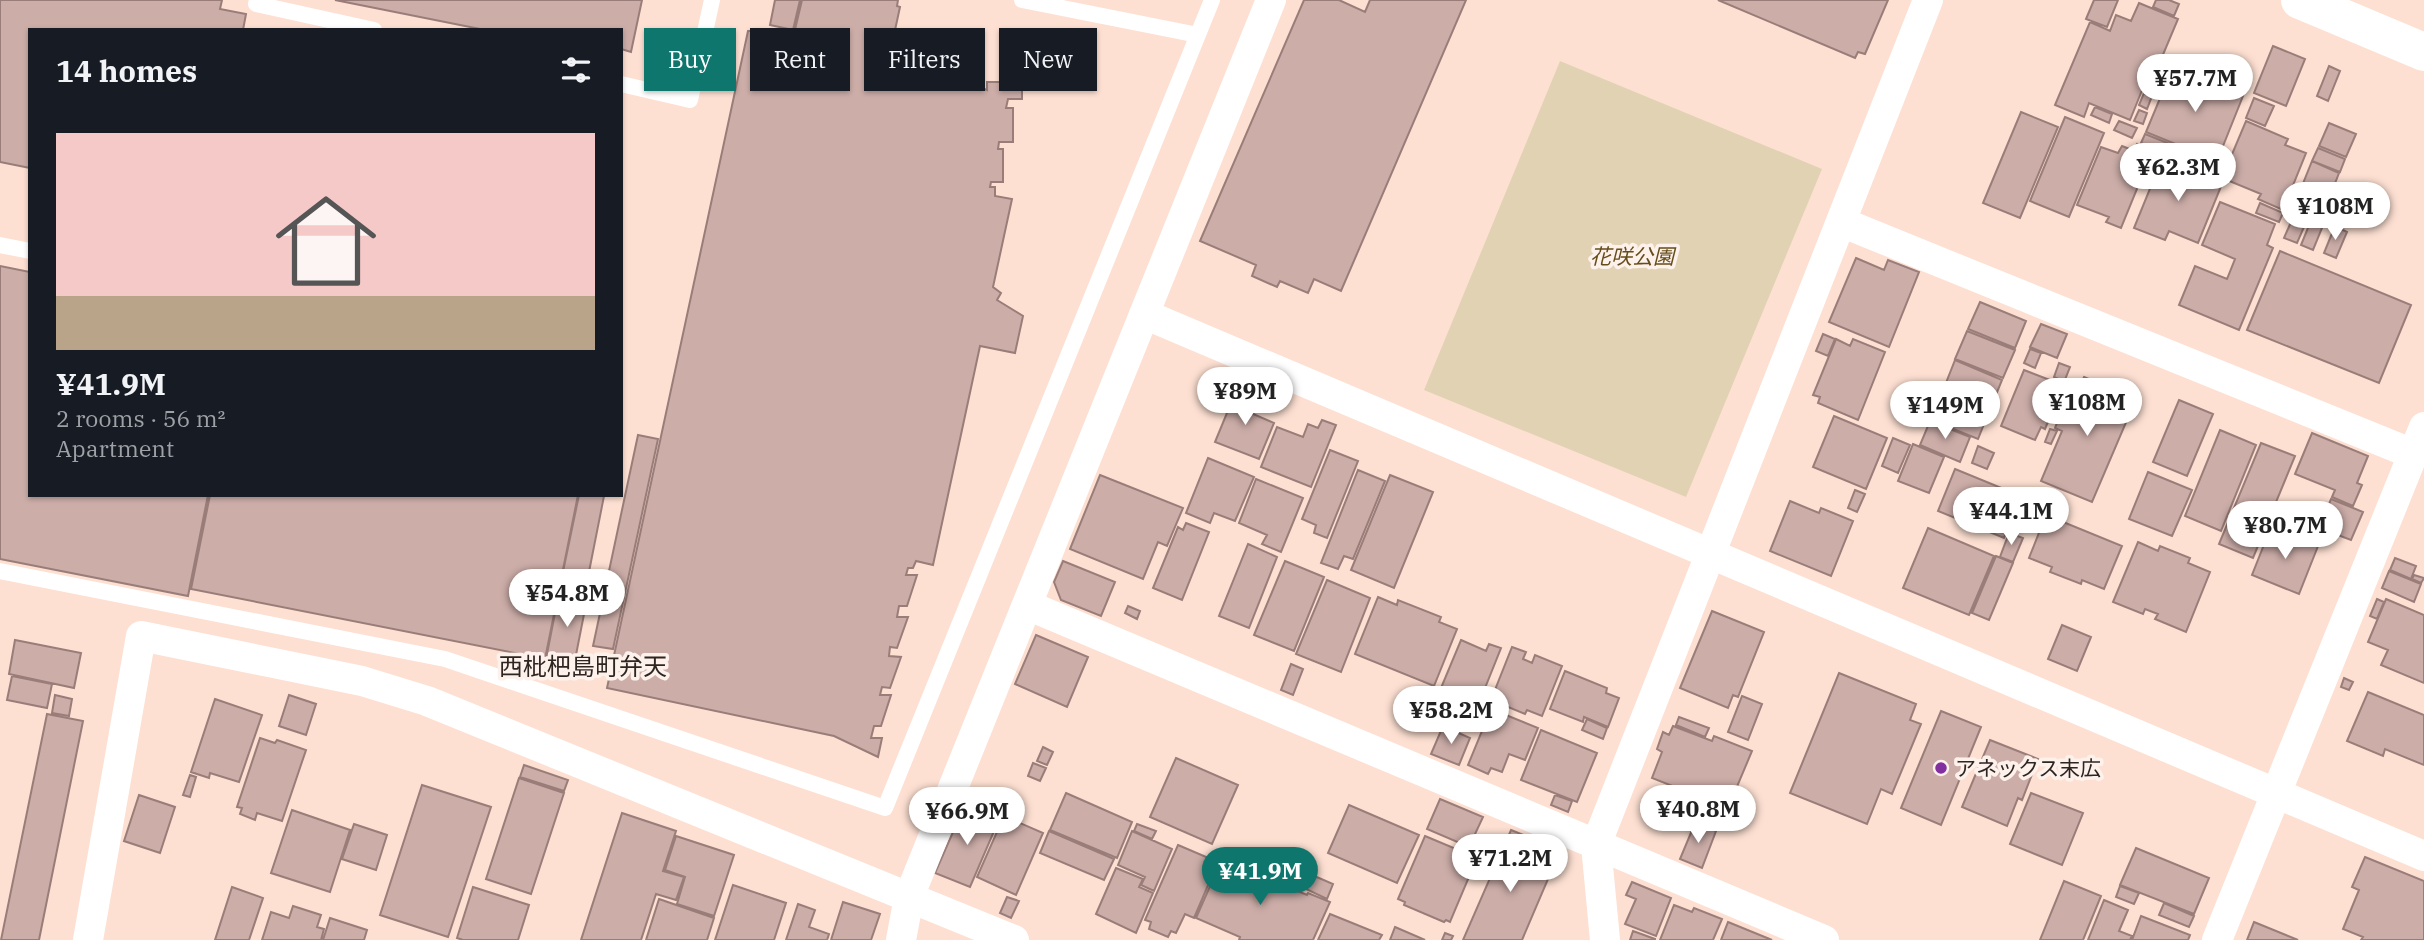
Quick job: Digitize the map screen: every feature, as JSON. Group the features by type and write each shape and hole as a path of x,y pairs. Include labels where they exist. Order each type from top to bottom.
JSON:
{"street":[{"path":"901,940 909,897 1271,0"},
{"path":"1605,940 1596,845 1928,0"},
{"path":"2300,0 2424,52"},
{"path":"1840,222 2413,454"},
{"path":"1144,314 2424,856"},
{"path":"2217,940 2424,426"},
{"path":"1027,606 1824,940"},
{"path":"88,940 141,636 362,681 427,701 1014,940"}],"lane":[{"path":"257,0 256,4 365,28"},
{"path":"623,84 690,100 712,0"},
{"path":"1022,0 1198,35"},
{"path":"0,571 445,659 885,808 1212,0"},
{"path":"0,245 28,251"}],"green space":[{"name":"花咲公園","path":"1560,61 1822,169 1686,497 1424,390"}],"building":[{"path":"0,0 222,0 220,9 246,14 243,28 28,28 28,168 0,162"},
{"path":"335,0 642,0 631,52 623,50 623,28 475,28"},
{"path":"775,0 800,0 793,28 770,25"},
{"path":"802,0 898,0 897,6 900,7 895,28 864,28 864,91 985,91 987,82 999,82 999,91 1022,91 1022,99 1008,99 1006,108 1013,108 1013,142 999,142 998,149 1003,149 1003,182 991,182 990,187 995,187 995,196 1012,199 993,287 1001,293 997,300 1023,316 1015,353 980,346 933,565 916,561 913,568 908,568 906,575 917,575 907,606 899,606 897,617 908,617 897,648 890,647 889,656 901,657 890,688 882,687 880,695 891,695 881,726 874,726 871,738 882,738 878,757 834,736 607,688 748,31 750,91 850,91 850,28 795,28"},
{"path":"1304,0 1339,0 1365,12 1370,0 1466,0 1341,291 1314,279 1308,293 1280,281 1277,287 1252,276 1256,265 1200,241"},
{"path":"1718,0 1888,0 1865,54 1858,52 1855,58"},
{"path":"2094,0 2118,0 2107,27 2086,19"},
{"path":"2156,0 2169,0 2179,4 2174,16 2153,7"},
{"path":"2139,3 2178,19 2154,76 2149,73 2130,120 2089,103 2084,117 2055,105 2090,22 2110,31 2116,15 2131,21"},
{"path":"2273,46 2305,59 2286,106 2254,93"},
{"path":"2329,66 2340,71 2328,101 2317,96"},
{"path":"2173,67 2243,96 2217,161 2146,132"},
{"path":"2144,93 2152,96 2147,109 2139,105"},
{"path":"2254,98 2274,106 2265,126 2246,118"},
{"path":"2095,107 2112,114 2109,123 2091,115"},
{"path":"2139,110 2147,113 2143,124 2134,121"},
{"path":"2021,112 2058,127 2020,218 1983,203"},
{"path":"2065,117 2104,133 2069,217 2030,201"},
{"path":"2119,121 2137,128 2132,138 2114,130"},
{"path":"2246,121 2288,139 2285,145 2306,153 2283,210 2258,199 2261,194 2222,178"},
{"path":"2329,123 2356,134 2346,157 2319,146"},
{"path":"2145,134 2185,150 2181,159 2141,143"},
{"path":"2137,144 2145,147 2143,152 2134,149"},
{"path":"2122,146 2150,157 2121,228 2106,222 2109,217 2077,205 2101,147 2118,153"},
{"path":"2318,148 2345,159 2340,172 2312,161"},
{"path":"2156,151 2162,154 2157,165 2151,163"},
{"path":"2162,159 2222,184 2198,243 2169,231 2165,240 2134,228"},
{"path":"2219,160 2225,163 2220,175 2213,172"},
{"path":"2312,161 2339,173 2323,214 2311,209 2313,204 2306,201 2305,205 2296,201"},
{"path":"2220,202 2275,224 2267,245 2273,248 2239,330 2179,305 2195,266 2227,279 2235,259 2202,245"},
{"path":"2260,203 2283,213 2279,222 2256,213"},
{"path":"2338,211 2350,216 2345,226 2334,221"},
{"path":"2294,215 2307,220 2297,243 2284,238"},
{"path":"2312,218 2324,223 2313,250 2301,245"},
{"path":"2335,226 2347,232 2336,258 2324,253"},
{"path":"2280,251 2411,305 2379,383 2247,330"},
{"path":"1856,258 1884,270 1888,260 1919,272 1889,347 1829,322"},
{"path":"0,266 28,272 28,497 208,497 188,596 0,559"},
{"path":"1980,302 2026,321 2015,348 1968,329"},
{"path":"2041,324 2067,334 2057,358 2030,347"},
{"path":"1967,331 2015,350 2003,378 1955,359"},
{"path":"1823,334 1835,339 1828,356 1816,351"},
{"path":"1836,339 1850,346 1853,339 1885,352 1858,420 1818,403 1820,397 1813,395"},
{"path":"2030,349 2041,353 2035,368 2024,363"},
{"path":"1955,360 2002,380 1991,407 1944,388"},
{"path":"2059,363 2070,367 2064,382 2054,377"},
{"path":"2024,370 2063,385 2045,429 2041,427 2035,440 2001,426"},
{"path":"2084,377 2136,399 2092,502 2041,481 2062,431 2055,428 2070,390 2077,393"},
{"path":"1943,389 1990,409 1978,439 1931,420"},
{"path":"1236,391 1259,400 1253,414 1274,423 1259,459 1215,442"},
{"path":"2179,400 2213,414 2187,476 2153,462"},
{"path":"1834,416 1887,438 1866,489 1813,467"},
{"path":"1322,420 1336,425 1311,487 1261,467 1277,427 1303,437 1308,424 1318,428"},
{"path":"1930,421 1970,437 1960,462 1920,445"},
{"path":"2050,429 2057,431 2051,444 2045,442"},
{"path":"2220,430 2256,445 2221,531 2185,516"},
{"path":"2312,433 2368,456 2357,483 2362,485 2353,506 2332,497 2335,490 2295,474"},
{"path":"638,435 658,439 613,649 593,646"},
{"path":"1893,438 1910,445 1898,473 1882,466"},
{"path":"2261,443 2295,456 2253,558 2219,544"},
{"path":"1913,444 1944,457 1929,493 1898,481"},
{"path":"1978,446 1994,453 1987,469 1972,463"},
{"path":"1330,450 1358,461 1327,538 1314,533 1316,525 1302,519"},
{"path":"1208,458 1254,477 1235,521 1214,513 1210,523 1186,513"},
{"path":"1955,469 2021,496 2004,538 1938,511"},
{"path":"1358,470 1385,481 1353,559 1344,556 1338,569 1321,563"},
{"path":"2148,472 2192,490 2172,536 2129,519"},
{"path":"1100,475 1183,508 1167,546 1158,542 1143,579 1070,549"},
{"path":"1390,475 1433,492 1394,588 1351,570"},
{"path":"1256,479 1303,498 1281,552 1262,544 1267,535 1239,523"},
{"path":"1855,490 1865,494 1857,512 1848,508"},
{"path":"210,497 578,497 545,659 191,589"},
{"path":"579,497 604,497 585,592 560,586"},
{"path":"2047,498 2058,503 2053,515 2042,511"},
{"path":"2331,499 2363,512 2351,540 2319,528"},
{"path":"1790,501 1819,513 1821,508 1853,521 1831,576 1770,551"},
{"path":"2046,515 2122,546 2104,589 2082,580 2081,584 2050,572 2052,567 2029,558"},
{"path":"2292,521 2308,528 2303,539 2277,529 2280,522 2290,526"},
{"path":"1186,523 1209,532 1182,600 1153,588 1178,527 1183,530"},
{"path":"2271,527 2318,546 2299,594 2252,575"},
{"path":"1928,528 1994,556 1969,615 1903,588"},
{"path":"2009,533 2023,538 2013,562 2000,557"},
{"path":"2138,542 2158,551 2160,546 2190,558 2188,563 2210,572 2186,632 2155,619 2158,614 2145,609 2143,614 2113,602"},
{"path":"1248,544 1277,557 1249,628 1219,616"},
{"path":"1996,556 2013,563 1989,620 1972,613"},
{"path":"2395,558 2416,566 2411,579 2390,570"},
{"path":"1063,561 1115,582 1101,616 1061,600 1054,582"},
{"path":"1285,561 1324,577 1294,651 1254,635"},
{"path":"2389,571 2421,584 2414,602 2382,588"},
{"path":"2414,575 2424,578 2421,583 2412,579"},
{"path":"1327,580 1370,598 1341,672 1296,654"},
{"path":"559,593 587,599 574,665 546,659"},
{"path":"1378,597 1397,605 1398,600 1441,617 1439,622 1457,629 1434,686 1355,654"},
{"path":"2377,599 2384,602 2377,619 2370,616"},
{"path":"2386,599 2424,615 2424,683 2381,665 2388,650 2368,642"},
{"path":"1128,606 1140,611 1137,619 1125,613"},
{"path":"1712,611 1764,632 1738,697 1733,695 1728,708 1680,688"},
{"path":"2062,625 2091,637 2077,671 2048,659"},
{"path":"1036,635 1088,657 1067,707 1015,684"},
{"path":"15,640 81,653 74,688 9,674"},
{"path":"1461,640 1486,651 1489,644 1501,648 1479,703 1441,688"},
{"path":"1512,647 1526,652 1523,659 1532,663 1535,655 1562,666 1542,716 1527,710 1525,714 1491,700"},
{"path":"1291,664 1303,669 1293,695 1281,690"},
{"path":"1565,671 1607,688 1606,693 1619,698 1608,727 1584,717 1583,722 1550,709"},
{"path":"1839,673 1916,704 1910,720 1921,724 1892,794 1881,789 1867,824 1790,793"},
{"path":"12,676 52,684 47,708 7,700"},
{"path":"2344,678 2353,682 2349,690 2341,687"},
{"path":"2368,692 2424,715 2424,765 2385,749 2383,756 2347,741"},
{"path":"55,695 72,699 69,716 52,713"},
{"path":"289,695 316,704 306,735 279,726"},
{"path":"1742,696 1762,704 1748,740 1728,732"},
{"path":"215,699 262,715 239,782 210,773 209,778 191,772"},
{"path":"1491,709 1538,728 1525,760 1509,754 1502,772 1491,768 1488,774 1468,765"},
{"name":"アネックス末広","path":"1941,711 1981,727 1941,825 1901,808"},
{"path":"47,714 83,721 39,940 1,940"},
{"path":"1679,717 1709,728 1705,737 1676,725"},
{"path":"1587,719 1607,728 1603,739 1582,730"},
{"path":"1443,726 1470,738 1459,765 1431,754"},
{"path":"1673,726 1712,741 1714,736 1752,751 1728,808 1721,805 1718,812 1695,803 1698,796 1652,778 1662,752 1657,749 1663,732 1669,735"},
{"path":"1541,730 1597,753 1577,802 1521,780"},
{"path":"260,738 275,743 277,740 306,750 282,821 257,813 255,820 240,814 242,808 237,807"},
{"path":"1990,740 2038,759 2022,800 2018,798 2007,826 1962,807"},
{"path":"1043,747 1053,752 1047,765 1037,761"},
{"path":"1176,758 1238,785 1212,844 1150,817"},
{"path":"1033,763 1046,768 1040,781 1028,776"},
{"path":"524,765 568,780 564,791 520,777"},
{"path":"190,775 196,777 190,797 183,795"},
{"path":"519,778 564,793 531,894 486,879"},
{"path":"422,785 491,807 448,937 380,915"},
{"path":"1066,793 1132,822 1117,858 1050,830"},
{"path":"2031,793 2083,813 2062,865 2010,844"},
{"path":"139,795 175,807 160,853 124,841"},
{"path":"1555,795 1572,801 1568,812 1551,805"},
{"path":"1440,799 1483,817 1469,847 1427,829"},
{"path":"1349,805 1419,835 1397,883 1328,853"},
{"path":"964,807 998,822 970,887 935,873"},
{"path":"292,810 350,830 330,892 271,873"},
{"path":"622,813 676,831 663,871 684,877 676,900 656,894 641,940 581,940"},
{"path":"1004,816 1043,833 1016,895 977,877"},
{"path":"1695,823 1716,831 1702,868 1680,859"},
{"path":"354,824 387,835 376,870 342,859"},
{"path":"1137,824 1156,831 1152,839 1134,831"},
{"path":"1511,830 1536,840 1527,861 1551,872 1522,940 1463,940"},
{"path":"1049,831 1114,859 1104,880 1040,853"},
{"path":"1132,831 1172,849 1154,891 1141,885 1145,877 1118,865"},
{"path":"676,836 734,855 714,916 677,904 685,877 665,870"},
{"path":"1425,836 1468,854 1465,861 1474,865 1450,922 1404,905 1405,902 1398,899"},
{"path":"1178,845 1218,862 1194,918 1185,914 1176,933 1171,931 1168,937 1149,929 1151,922 1145,920"},
{"path":"2136,848 2209,878 2194,914 2120,885"},
{"path":"2365,857 2424,881 2424,940 2361,940 2363,937 2343,929 2359,890 2352,887"},
{"path":"1222,859 1330,902 1313,940 1239,940 1240,937 1196,918"},
{"path":"1116,868 1143,879 1139,887 1153,893 1136,933 1096,914"},
{"path":"1312,875 1333,884 1327,899 1306,889"},
{"path":"2064,881 2101,896 2083,940 2040,940"},
{"path":"1632,882 1671,898 1656,936 1625,924 1636,899 1626,895"},
{"path":"733,885 786,903 774,940 715,940"},
{"path":"2120,886 2139,893 2134,904 2116,897"},
{"path":"232,887 263,898 249,940 215,940"},
{"path":"473,887 529,905 518,940 457,938"},
{"path":"1007,897 1019,901 1011,918 1000,913"},
{"path":"659,899 714,918 707,940 646,940"},
{"path":"2104,900 2128,910 2119,931 2132,936 2130,940 2088,940"},
{"path":"843,902 880,914 871,940 831,940"},
{"path":"2164,903 2194,916 2189,927 2159,915"},
{"path":"798,904 815,910 809,927 829,934 827,940 786,940"},
{"path":"1674,905 1692,912 1694,908 1722,919 1713,940 1660,940"},
{"path":"293,906 321,915 317,927 324,929 321,940 262,940 271,912 289,918"},
{"path":"1330,914 1382,935 1379,940 1318,940"},
{"path":"2141,916 2190,935 2188,940 2132,940"},
{"path":"330,918 367,930 364,940 323,940"},
{"path":"1728,922 1772,940 1721,940"},
{"path":"2254,922 2298,940 2247,940"},
{"path":"1395,927 1425,940 1390,940"},
{"path":"1633,931 1655,939 1655,940 1630,940"},
{"path":"1445,933 1453,936 1451,940 1442,940"}],"place":[{"name":"アネックス末広","path":"1941,768"}],"district":[{"name":"西枇杷島町弁天","path":"583,666"}]}
